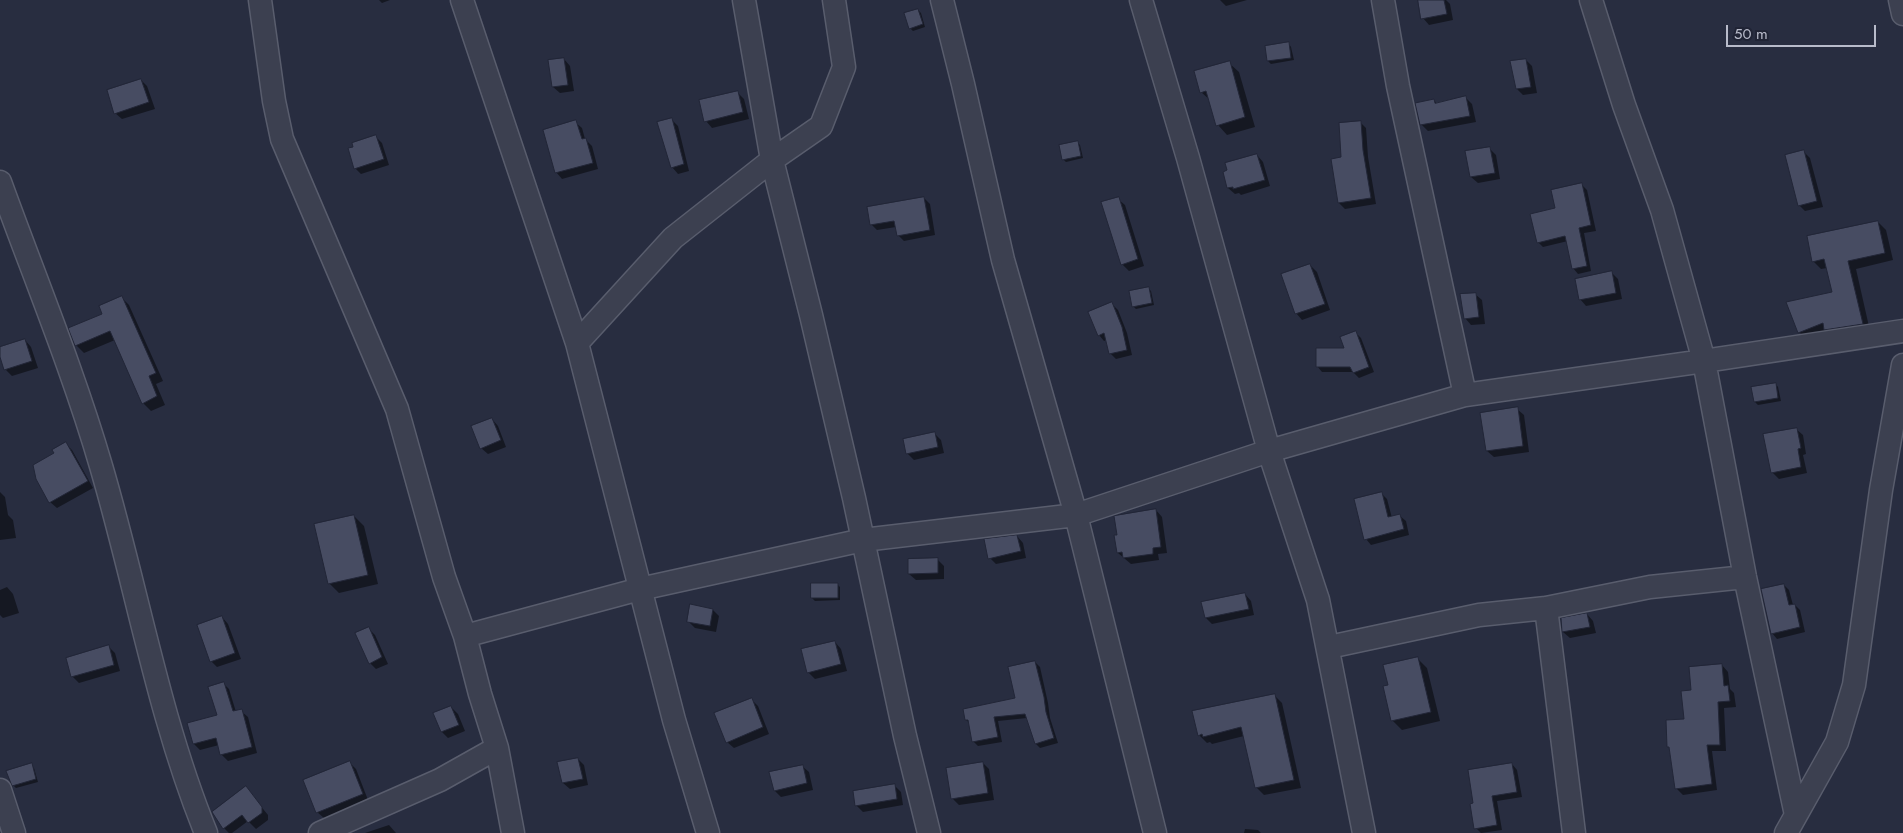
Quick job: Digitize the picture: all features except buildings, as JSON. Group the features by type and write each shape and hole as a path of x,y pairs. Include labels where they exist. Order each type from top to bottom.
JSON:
{"street":[{"path":"260,0 274,101 282,139 397,408 444,578 465,636 480,694 497,748 513,833"},
{"path":"462,0 577,343 674,720 708,833"},
{"path":"744,0 772,160 811,316 863,540 928,833"},
{"path":"577,343 673,238 772,160 821,126 844,67 834,0"},
{"path":"942,0 1003,260 1076,515 1155,833"},
{"path":"1141,0 1188,158 1269,451 1318,600 1329,647 1364,833"},
{"path":"1383,0 1400,95 1464,395"},
{"path":"1591,0 1624,105 1662,210 1704,362 1791,824"},
{"path":"1900,0 1903,14"},
{"path":"0,182 64,353 101,466 167,719 206,833"},
{"path":"465,636 640,588 863,540 1076,515 1269,451 1464,395 1704,362 1903,331"},
{"path":"1791,824 1837,742 1854,685 1881,490 1903,365"},
{"path":"1329,647 1479,615 1546,608 1650,587 1745,577"},
{"path":"1546,608 1574,833"},
{"path":"320,833 440,780 497,748"},
{"path":"0,790 14,833"}]}
